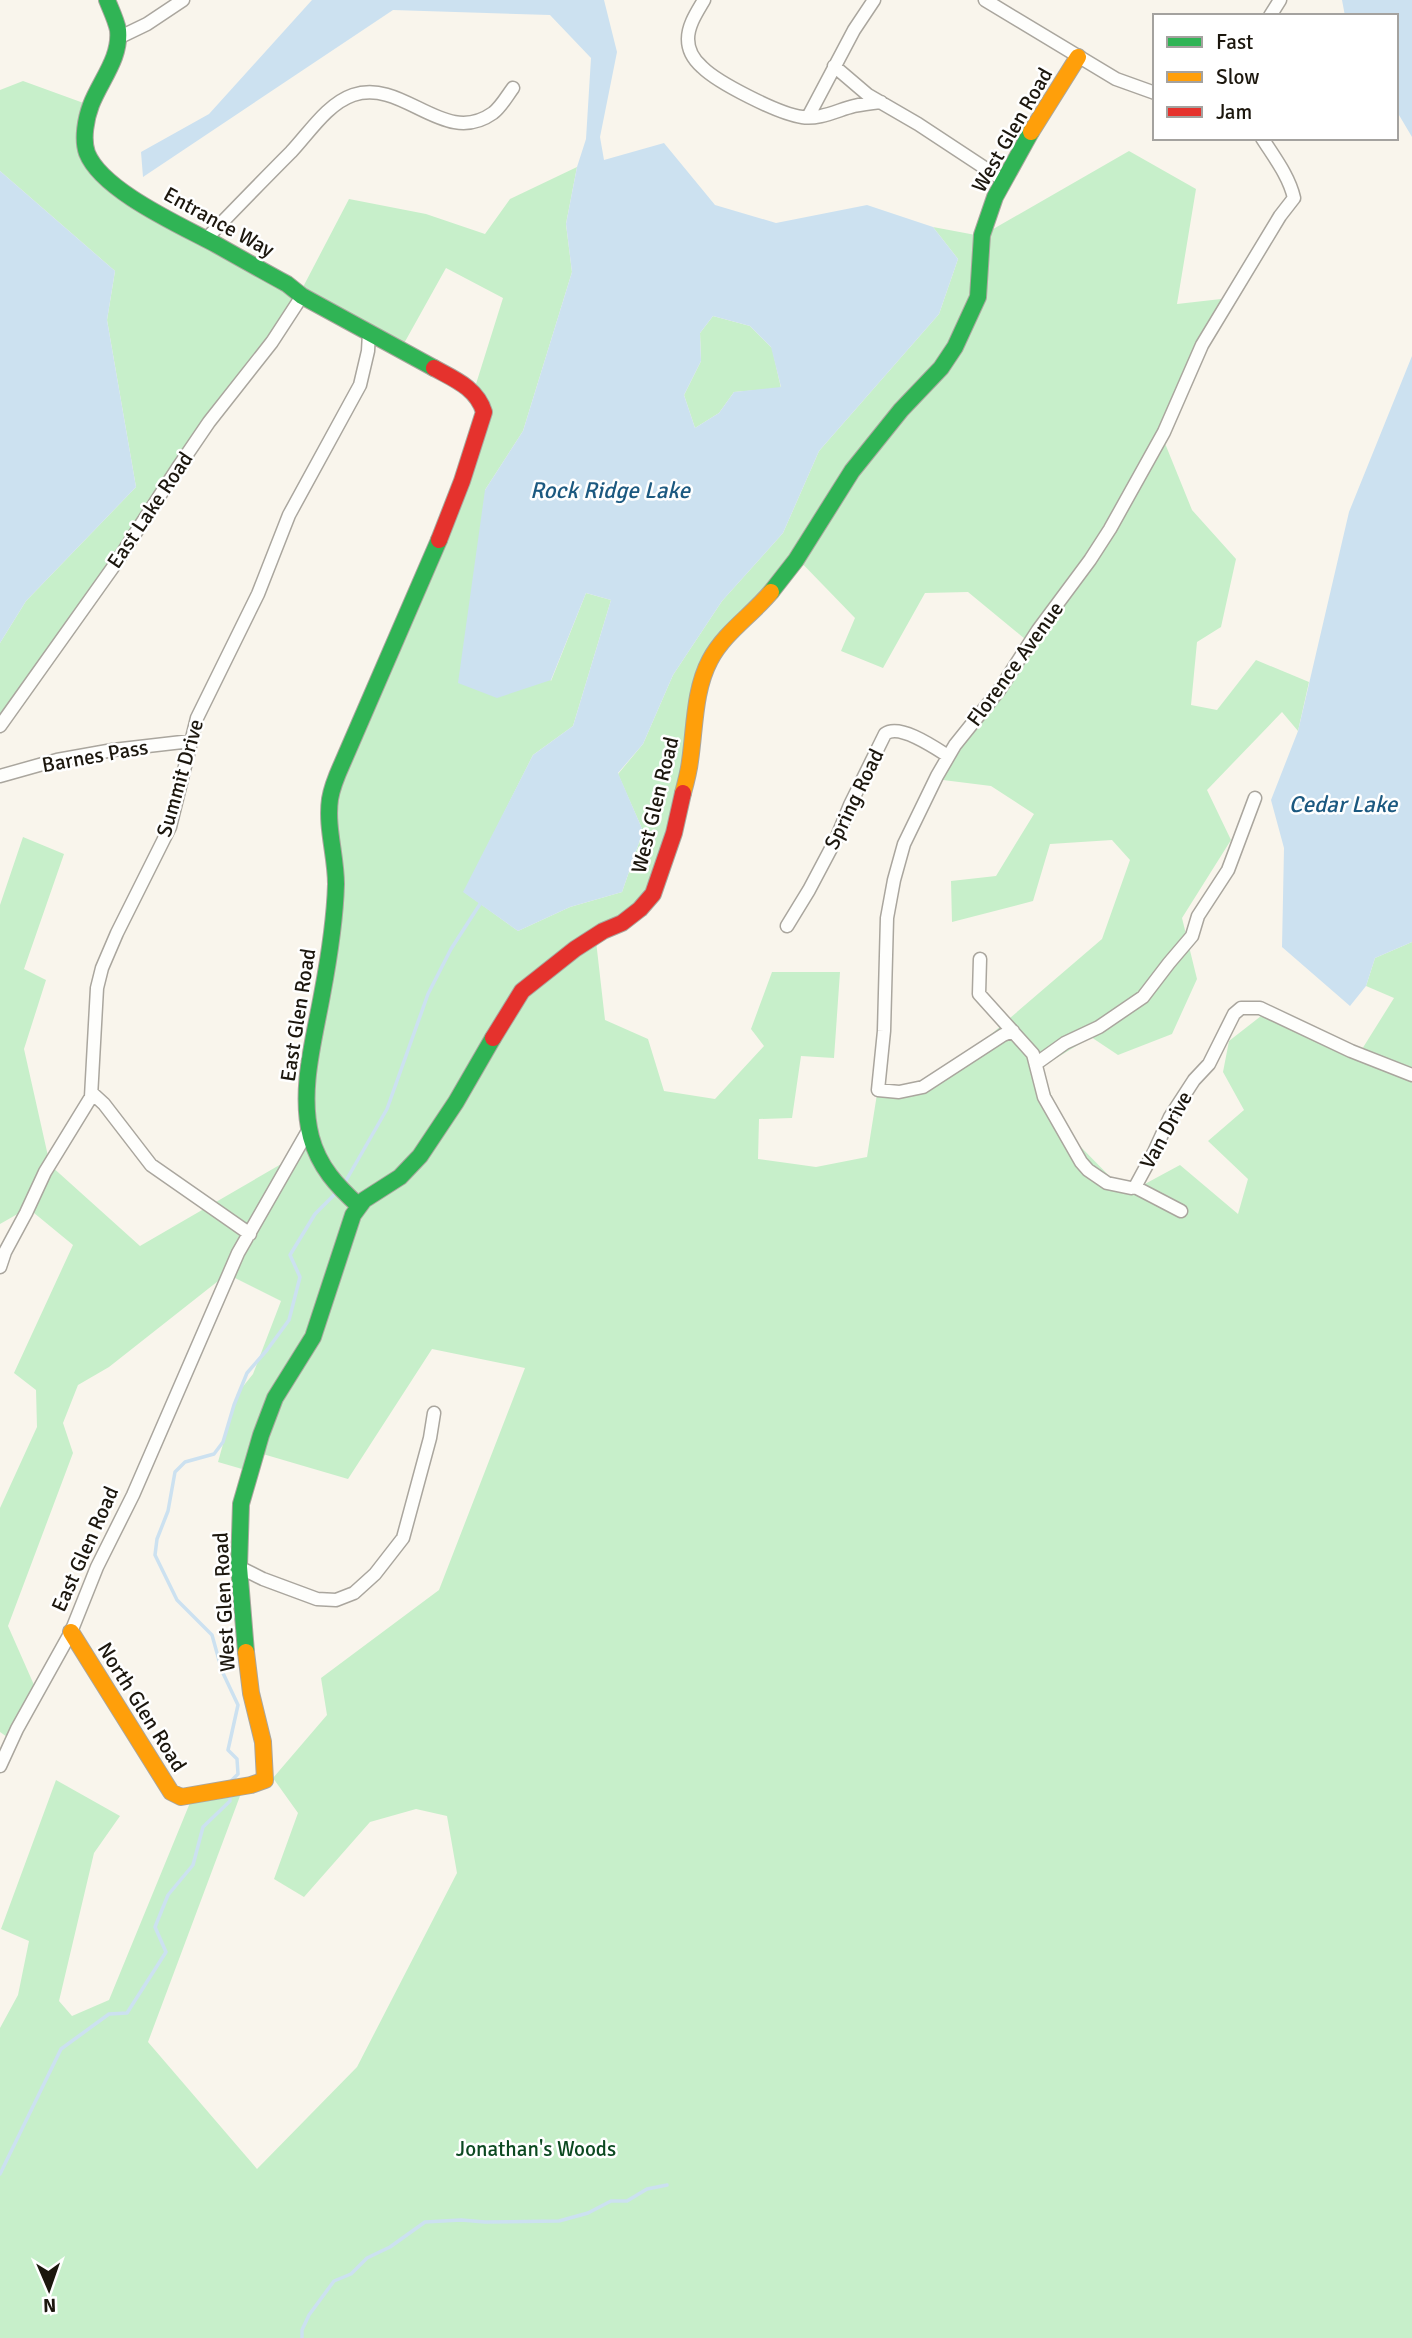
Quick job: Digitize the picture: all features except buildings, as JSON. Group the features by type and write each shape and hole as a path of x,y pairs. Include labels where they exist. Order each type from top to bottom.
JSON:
{"street":[{"path":"107,0 115,20 118,38 147,24 183,0"},
{"path":"704,0 690,27 688,40 690,52 700,66 715,78 786,113 808,117 881,102"},
{"path":"808,117 854,30 874,0"},
{"path":"985,0 1116,79 1153,92"},
{"name":"Entrance Way","path":"118,38 108,71 88,113 86,152 108,180 169,221 458,381 479,397"},
{"name":"West Glen Road","path":"347,1196 364,1200 400,1177 420,1156 456,1102 522,991 575,949 603,931 622,923 653,894 674,832 690,764 702,679 710,660 730,633 766,598 796,560 852,471 901,410 941,368 955,347 978,297 982,235 1003,180 1078,57"},
{"path":"834,66 867,94 1003,180"},
{"path":"205,240 321,119 350,96 382,92 444,121 460,124 477,121 495,112 513,88"},
{"name":"Florence Avenue","path":"1013,1031 923,1087 900,1092 878,1090 884,1031 887,918 904,844 948,756 1000,689 1038,630 1110,529 1164,432 1202,345 1280,216 1294,198 1282,169 1263,140"},
{"name":"East Lake Road","path":"0,726 116,563 196,441 272,342 302,296"},
{"name":"Summit Drive","path":"0,1267 46,1172 91,1097 97,988 103,968 117,933 170,827 197,718 252,607 289,515 360,385 369,351 369,333"},
{"name":"East Glen Road","path":"0,1766 71,1632 97,1567 133,1495 238,1254 309,1129 306,1102 308,1065 328,963 335,897 331,795 340,766 441,532 484,412 479,397"},
{"name":"Spring Road","path":"787,926 836,839 885,734 893,729 898,730 922,740 948,756"},
{"name":"Barnes Pass","path":"0,776 57,760 191,741"},
{"path":"1037,1063 1065,1043 1099,1027 1143,997 1192,936 1198,916 1228,870 1255,798"},
{"name":"Van Drive","path":"980,960 979,994 1033,1054 1044,1097 1081,1162 1107,1183 1135,1187 1170,1117 1194,1080 1209,1064 1237,1010 1246,1006 1412,1075"},
{"path":"92,1093 104,1104 151,1165 250,1234"},
{"path":"309,1129 319,1157 347,1196"},
{"path":"1135,1187 1181,1210"},
{"name":"West Glen Road","path":"265,1780 263,1742 251,1693 246,1657 239,1567 241,1504 275,1398 313,1337 353,1215 347,1196"},
{"path":"239,1567 317,1599 336,1600 354,1593 375,1574 403,1538 430,1438 434,1413"},
{"name":"North Glen Road","path":"71,1632 171,1792 181,1797 265,1780"}],"green space":[{"name":"Jonathan's Woods","path":"23,81 89,105 83,137 106,181 302,289 349,199 426,214 485,234 510,199 577,167 566,224 572,272 523,431 485,490 551,681 586,593 611,600 573,726 533,755 464,892 518,931 570,907 622,892 643,831 618,774 643,744 673,675 722,601 783,533 819,451 939,314 958,259 933,227 981,236 1129,151 1196,189 1177,304 1230,298 1162,436 1192,510 1236,559 1221,627 1197,642 1191,705 1217,710 1256,660 1309,682 1298,731 1282,712 1207,790 1231,840 1182,918 1197,979 1172,1034 1118,1055 1091,1037 1040,1068 1057,1109 1074,1140 1123,1190 1130,1192 1180,1165 1238,1214 1248,1179 1208,1141 1244,1110 1223,1072 1229,1041 1261,1016 1359,1054 1394,998 1366,986 1375,958 1412,942 1412,2338 0,2338 0,2028 18,1995 29,1941 1,1929 56,1780 120,1816 94,1853 59,2001 72,2016 109,2000 194,1793 243,1788 148,2042 257,2169 357,2067 457,1873 447,1816 416,1809 370,1822 304,1897 274,1879 298,1813 273,1778 327,1715 321,1678 439,1590 525,1368 432,1349 348,1479 256,1452 249,1471 218,1462 237,1394 253,1374 281,1301 227,1274 109,1367 78,1385 63,1423 73,1453 8,1626 38,1694 13,1741 0,1732 0,1508 37,1427 36,1390 14,1373 73,1245 28,1208 0,1224 0,905 23,837 64,854 24,969 46,980 24,1049 50,1165 140,1246 302,1152 334,914 329,793 486,409 476,384 503,298 446,268 402,347 302,290 0,722 0,643 26,601 136,487 107,320 115,271 0,171 0,90","holes":["793,554 855,618 841,651 883,668 925,593 968,592 1031,644 935,779 991,786 1034,814 996,876 951,881 952,922 1033,901 1050,844 1112,840 1130,860 1102,939 946,1073 877,1094 867,1157 816,1167 758,1159 759,1119 792,1118 801,1056 834,1058 840,972 772,972 751,1029 764,1046 715,1099 664,1091 648,1039 605,1020 595,932 654,890 702,672"]},
{"path":"713,316 750,326 772,348 781,388 734,392 719,413 695,428 684,395 701,361 700,333"}],"water":[{"name":"Rock Ridge Lake","path":"312,0 604,0 617,52 600,137 604,160 664,143 715,205 776,223 867,205 933,227 958,259 939,314 819,451 783,533 722,601 673,675 643,744 618,773 643,831 622,892 570,907 518,931 463,892 533,755 573,726 611,600 586,593 551,680 497,698 458,683 485,490 523,431 572,272 566,224 577,167 586,139 591,58 550,15 393,10 143,177 141,152 209,114","holes":["713,316 750,326 771,347 781,387 734,392 719,413 695,428 684,395 701,361 700,333"]},
{"path":"1342,0 1412,0 1412,137 1398,113 1398,14 1345,14"},
{"path":"0,171 115,271 107,320 136,487 26,601 0,643"},
{"name":"Cedar Lake","path":"1412,356 1412,942 1375,958 1366,986 1350,1006 1282,947 1284,848 1271,800 1298,731 1349,512"}],"waterway":[{"path":"344,1184 387,1109 428,994 451,949 480,904"},
{"path":"231,1781 238,1774 237,1759 228,1750 238,1705 222,1671 212,1635 177,1600 155,1555 157,1539 168,1511 175,1472 185,1462 214,1454 223,1442 247,1373 289,1320 300,1277 290,1255 315,1214 336,1193"},
{"path":"0,2174 61,2049 109,2014 127,2013 166,1952 155,1927 168,1895 193,1865 203,1827 230,1801 230,1795"},
{"path":"302,2338 302,2330 309,2315 334,2281 351,2274 367,2258 390,2247 425,2222 559,2221 588,2213 611,2201 627,2201 647,2189 667,2185"}],"traffic: fast":[{"path":"107,0 117,26 118,40 113,60 91,105 86,122 87,153 95,167 125,194 164,218 217,245 287,284 302,296 434,368"},
{"path":"771,592 796,560 852,471 901,410 941,368 955,347 978,297 982,235 995,197 1031,132"},
{"path":"359,1206 324,1167 314,1148 308,1120 309,1066 329,953 335,898 336,873 329,820 330,799 338,772 439,540"},
{"path":"246,1652 239,1567 241,1504 275,1398 313,1337 353,1215 364,1200 400,1177 420,1156 456,1102 493,1038"}],"traffic: slow":[{"path":"1031,132 1078,57"},
{"path":"683,793 690,765 698,696 710,660 730,633 771,592"},
{"path":"71,1632 171,1792 181,1797 251,1785 265,1780 263,1742 251,1693 246,1652"}],"traffic: jam":[{"path":"434,368 470,390 484,412 462,481 439,540"},
{"path":"493,1038 522,991 575,949 603,931 622,923 653,894 674,833 683,793"}]}
